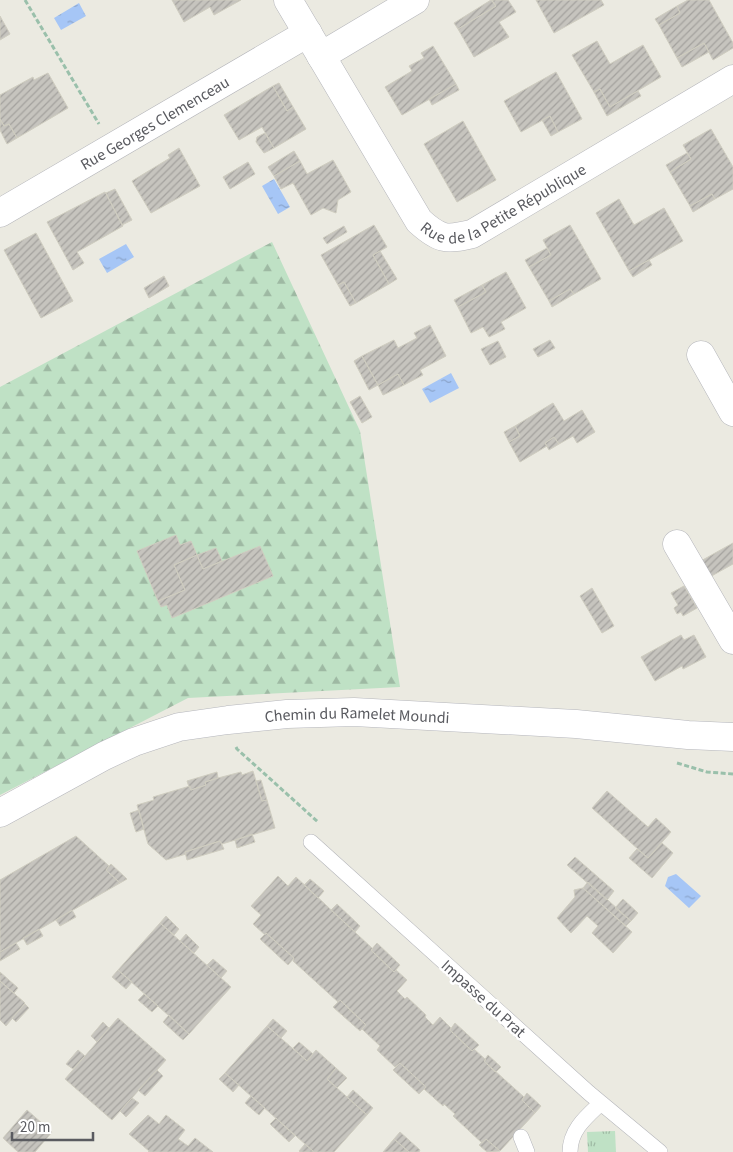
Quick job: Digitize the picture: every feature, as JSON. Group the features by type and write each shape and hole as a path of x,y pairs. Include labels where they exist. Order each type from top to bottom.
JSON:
{"street":[{"name":"Rue de la Petite République","path":"288,0 420,221 431,232 444,238 472,234 733,79"},
{"path":"321,56 415,0"},
{"name":"Rue Georges Clemenceau","path":"0,213 308,33"},
{"path":"701,355 733,412"},
{"path":"677,544 733,640"},
{"name":"Chemin du Ramelet Moundi","path":"0,813 104,756 134,742 179,727 228,720 287,714 354,712 576,724 688,735 733,736"}],"lane":[{"name":"Impasse du Prat","path":"311,842 650,1149"},
{"path":"570,1152 571,1139 575,1130 601,1103"},
{"path":"521,1136 527,1152"}],"path":[{"path":"25,0 112,147"},
{"path":"235,741 237,749 316,820"},
{"path":"673,762 707,772 733,774"}],"green space":[{"path":"272,242 360,431 400,687 188,698 0,795 0,387"},
{"path":"615,1131 616,1152 588,1152 587,1132"}],"water":[{"path":"79,3 86,16 61,30 54,18"},
{"path":"274,179 290,207 278,214 262,186"},
{"path":"126,244 134,257 107,273 99,259"},
{"path":"451,373 459,388 430,403 422,389"},
{"path":"676,874 701,896 689,908 665,886 668,877"}],"building":[{"path":"172,0 241,0 214,15 210,7 184,22"},
{"path":"491,0 496,6 458,29 454,23"},
{"path":"492,0 508,0 516,12 499,22 509,37 474,57 458,29 496,6"},
{"path":"536,0 601,0 604,5 554,33"},
{"path":"688,0 709,0 733,43 733,48 713,60 704,43 677,58 659,25 680,13 677,6"},
{"path":"677,6 680,13 659,25 655,19"},
{"path":"0,16 10,34 0,40"},
{"path":"597,41 610,64 643,45 661,77 610,107 600,89 594,92 572,55"},
{"path":"704,43 709,52 682,67 677,58"},
{"path":"433,46 456,84 402,115 385,87 412,71 409,66 424,58 421,53"},
{"path":"556,72 582,119 558,132 550,116 521,132 504,101"},
{"path":"48,73 68,108 17,138 9,124 4,126 0,119 0,95 33,77 34,80"},
{"path":"279,83 293,107 287,111 273,86"},
{"path":"456,84 459,90 432,105 429,99"},
{"path":"273,86 287,111 293,107 306,129 274,148 262,127 239,140 224,115"},
{"path":"600,89 610,107 638,91 641,96 607,116 594,92"},
{"path":"550,116 558,132 551,136 542,120"},
{"path":"0,119 4,126 9,124 17,138 7,144 0,130"},
{"path":"463,121 496,180 457,202 424,144"},
{"path":"711,129 733,167 733,189 715,199 712,194 690,206 670,172 691,159 683,145"},
{"path":"265,133 274,148 264,153 256,142 257,137"},
{"path":"179,148 200,186 151,213 132,181 170,158 168,155"},
{"path":"294,151 300,161 274,176 268,167"},
{"path":"687,153 691,159 670,172 666,165"},
{"path":"333,160 351,192 338,200 336,213 323,208 311,215 293,183 281,189 274,176 300,161 307,174"},
{"path":"248,162 255,174 230,189 223,177"},
{"path":"115,189 132,220 122,225 106,193"},
{"path":"105,192 123,226 77,252 84,263 73,270 47,222"},
{"path":"712,194 715,199 693,212 690,206"},
{"path":"619,199 634,225 664,208 683,241 629,271 596,213"},
{"path":"374,225 387,247 373,255 389,284 356,303 344,282 338,285 321,255"},
{"path":"570,225 601,279 574,294 570,289 549,301 529,267 551,255 543,240"},
{"path":"344,226 347,232 327,244 323,238"},
{"path":"36,233 73,301 41,318 4,250"},
{"path":"547,248 551,255 529,267 525,260"},
{"path":"380,251 397,279 389,284 373,255"},
{"path":"649,260 652,265 633,277 629,271"},
{"path":"506,272 526,308 501,322 505,329 489,337 483,327 471,333 458,307 486,292 482,285"},
{"path":"164,276 169,286 149,298 144,288"},
{"path":"344,282 356,303 350,306 338,285"},
{"path":"482,285 486,292 458,307 454,300"},
{"path":"570,289 574,294 552,307 549,301"},
{"path":"430,325 446,356 420,370 423,375 404,385 398,374 378,385 362,356 394,340 398,348 417,338 414,333"},
{"path":"550,340 555,348 538,357 533,349"},
{"path":"498,341 506,357 490,365 481,349"},
{"path":"362,356 378,385 369,390 354,361"},
{"path":"398,374 404,385 383,395 378,385"},
{"path":"360,396 372,417 362,423 350,402"},
{"path":"553,403 564,421 582,410 595,432 577,443 573,436 559,444 554,437 545,443 547,446 520,462 509,442 520,436 515,426"},
{"path":"515,426 520,436 509,442 504,432"},
{"path":"554,437 559,444 549,450 545,443"},
{"path":"176,535 180,545 191,541 197,555 174,565 185,590 158,601 137,551"},
{"path":"733,543 733,564 708,578 699,562"},
{"path":"260,546 273,576 172,618 167,605 161,607 158,601 185,590 174,565 197,555 203,569"},
{"path":"216,548 222,561 203,569 197,555"},
{"path":"684,586 697,608 683,616 681,612 677,614 674,608 678,605 671,593"},
{"path":"592,588 614,626 602,633 580,596"},
{"path":"681,635 684,640 694,635 706,657 683,669 682,666 655,681 641,657"},
{"path":"253,771 262,801 267,800 275,828 222,844 220,841 166,860 148,844 137,805 154,800 153,797 190,786 191,790 206,785 205,782 218,778 241,772 242,775"},
{"path":"217,772 218,778 205,782 206,785 191,790 189,787 187,781"},
{"path":"261,780 267,800 262,801 256,781"},
{"path":"607,791 648,827 656,818 671,832 648,858 592,808"},
{"path":"139,810 144,829 136,832 130,813"},
{"path":"252,834 255,842 237,848 235,840"},
{"path":"76,836 109,866 106,870 120,883 0,952 0,880"},
{"path":"220,841 224,849 187,860 185,852"},
{"path":"662,843 673,853 652,878 629,858 637,849 648,858"},
{"path":"575,857 614,891 607,900 567,865"},
{"path":"111,864 127,879 120,883 106,870"},
{"path":"278,876 288,886 296,877 373,949 371,950 394,972 396,970 407,980 397,991 405,999 407,997 426,1015 425,1017 433,1025 440,1017 451,1028 450,1030 472,1051 474,1049 486,1060 484,1061 524,1097 522,1100 535,1113 500,1151 486,1139 482,1143 453,1116 455,1114 424,1089 426,1087 400,1063 395,1067 377,1050 380,1046 362,1029 366,1025 340,1000 338,1002 293,961 294,958 253,924 261,915 251,906"},
{"path":"310,879 324,891 318,898 304,885"},
{"path":"588,882 631,921 626,926 583,888"},
{"path":"583,888 632,932 613,953 592,933 598,926 587,916 571,933 557,918 575,897 574,890"},
{"path":"623,899 638,913 631,921 615,908"},
{"path":"337,904 360,926 355,932 331,910"},
{"path":"72,910 76,917 60,926 56,920"},
{"path":"166,916 179,929 174,935 160,923"},
{"path":"160,923 231,987 189,1034 118,970"},
{"path":"39,929 43,936 27,945 23,938"},
{"path":"266,933 294,958 288,965 260,939"},
{"path":"186,934 199,947 194,953 180,941"},
{"path":"16,943 20,949 0,961 0,952"},
{"path":"377,943 400,965 394,972 371,950"},
{"path":"213,959 227,971 221,978 207,965"},
{"path":"118,970 132,982 126,989 112,977"},
{"path":"0,972 18,988 14,993 0,981"},
{"path":"0,981 25,1003 6,1026 0,1020"},
{"path":"144,994 158,1006 152,1012 138,1000"},
{"path":"340,1000 366,1025 360,1031 333,1007"},
{"path":"25,1004 29,1008 16,1022 12,1018"},
{"path":"169,1015 189,1034 183,1040 163,1022"},
{"path":"118,1018 166,1060 112,1120 65,1079"},
{"path":"273,1019 287,1031 281,1038 267,1026"},
{"path":"103,1022 109,1028 97,1042 91,1036"},
{"path":"455,1023 479,1045 472,1051 450,1030"},
{"path":"267,1026 307,1061 316,1050 336,1068 327,1079 367,1115 334,1152 314,1152 225,1073"},
{"path":"299,1042 313,1054 307,1061 293,1048"},
{"path":"78,1050 85,1056 73,1069 66,1064"},
{"path":"488,1055 501,1067 495,1072 484,1061"},
{"path":"400,1063 426,1087 419,1094 393,1070"},
{"path":"336,1068 347,1078 337,1088 327,1079"},
{"path":"157,1070 163,1076 145,1096 138,1090"},
{"path":"225,1073 239,1085 233,1092 219,1079"},
{"path":"353,1090 373,1108 367,1115 347,1097"},
{"path":"527,1093 541,1106 535,1113 522,1100"},
{"path":"251,1096 265,1108 259,1115 245,1103"},
{"path":"132,1098 139,1103 126,1117 120,1111"},
{"path":"27,1110 52,1132 35,1152 18,1152 3,1138"},
{"path":"148,1115 159,1124 166,1115 185,1130 178,1139 188,1146 195,1138 213,1152 148,1152 129,1134"},
{"path":"276,1118 295,1136 289,1142 270,1124"},
{"path":"400,1132 420,1150 419,1152 409,1152 394,1139"},
{"path":"394,1139 409,1152 383,1152"},
{"path":"486,1139 500,1151 487,1152 479,1145"},
{"path":"305,1144 314,1152 300,1152"}]}
